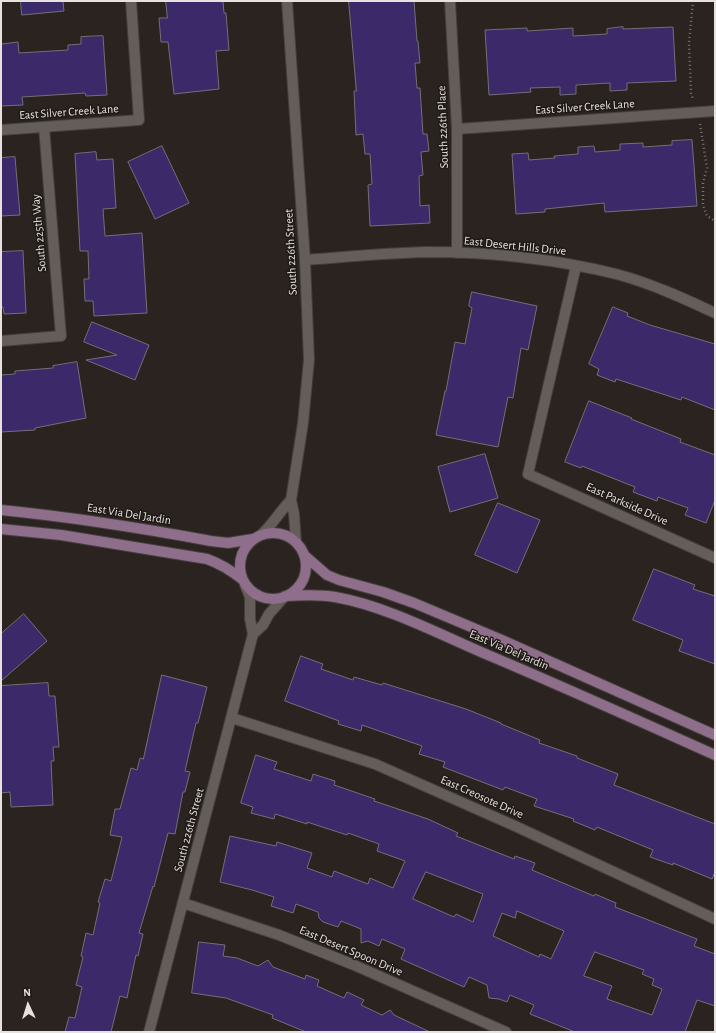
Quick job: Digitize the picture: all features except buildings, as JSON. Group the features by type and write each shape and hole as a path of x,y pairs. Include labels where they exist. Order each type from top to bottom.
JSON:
{"street":[{"name":"East Silver Creek Lane","path":"1,130 139,120 131,1"},
{"name":"South 226th Street","path":"287,1 305,260 309,360 303,423 291,500 294,514 296,542"},
{"name":"South 226th Place","path":"450,1 457,129 457,253"},
{"name":"East Silver Creek Lane","path":"457,129 715,111"},
{"name":"South 225th Way","path":"1,341 61,336 44,127"},
{"name":"East Desert Hills Drive","path":"305,260 425,252 508,256 576,266 616,274 667,291 715,313"},
{"name":"East Parkside Drive","path":"576,266 528,474 715,558"},
{"path":"244,582 240,571 240,562 246,545 271,525 280,511 291,500"},
{"name":"East Via Del Jardin","path":"1,510 101,522 228,543 257,537"},
{"path":"1,529 61,535 207,558 232,570 250,590 263,597 278,598 286,596 294,591 303,579 306,565 304,555 296,542 289,536 280,533 271,533 257,537"},
{"name":"East Via Del Jardin","path":"304,555 327,575 414,603 502,640 715,735"},
{"name":"South 226th Street","path":"149,1032 254,634 250,619 250,597 244,582"},
{"name":"East Via Del Jardin","path":"286,596 321,595 334,597 356,602 390,613 552,682 715,756"},
{"name":"South 226th Street","path":"254,634 264,625 269,614 286,596"},
{"name":"East Creosote Drive","path":"232,718 375,764 515,826 715,918"},
{"name":"East Desert Spoon Drive","path":"183,903 278,935 347,962 506,1032"}]}
